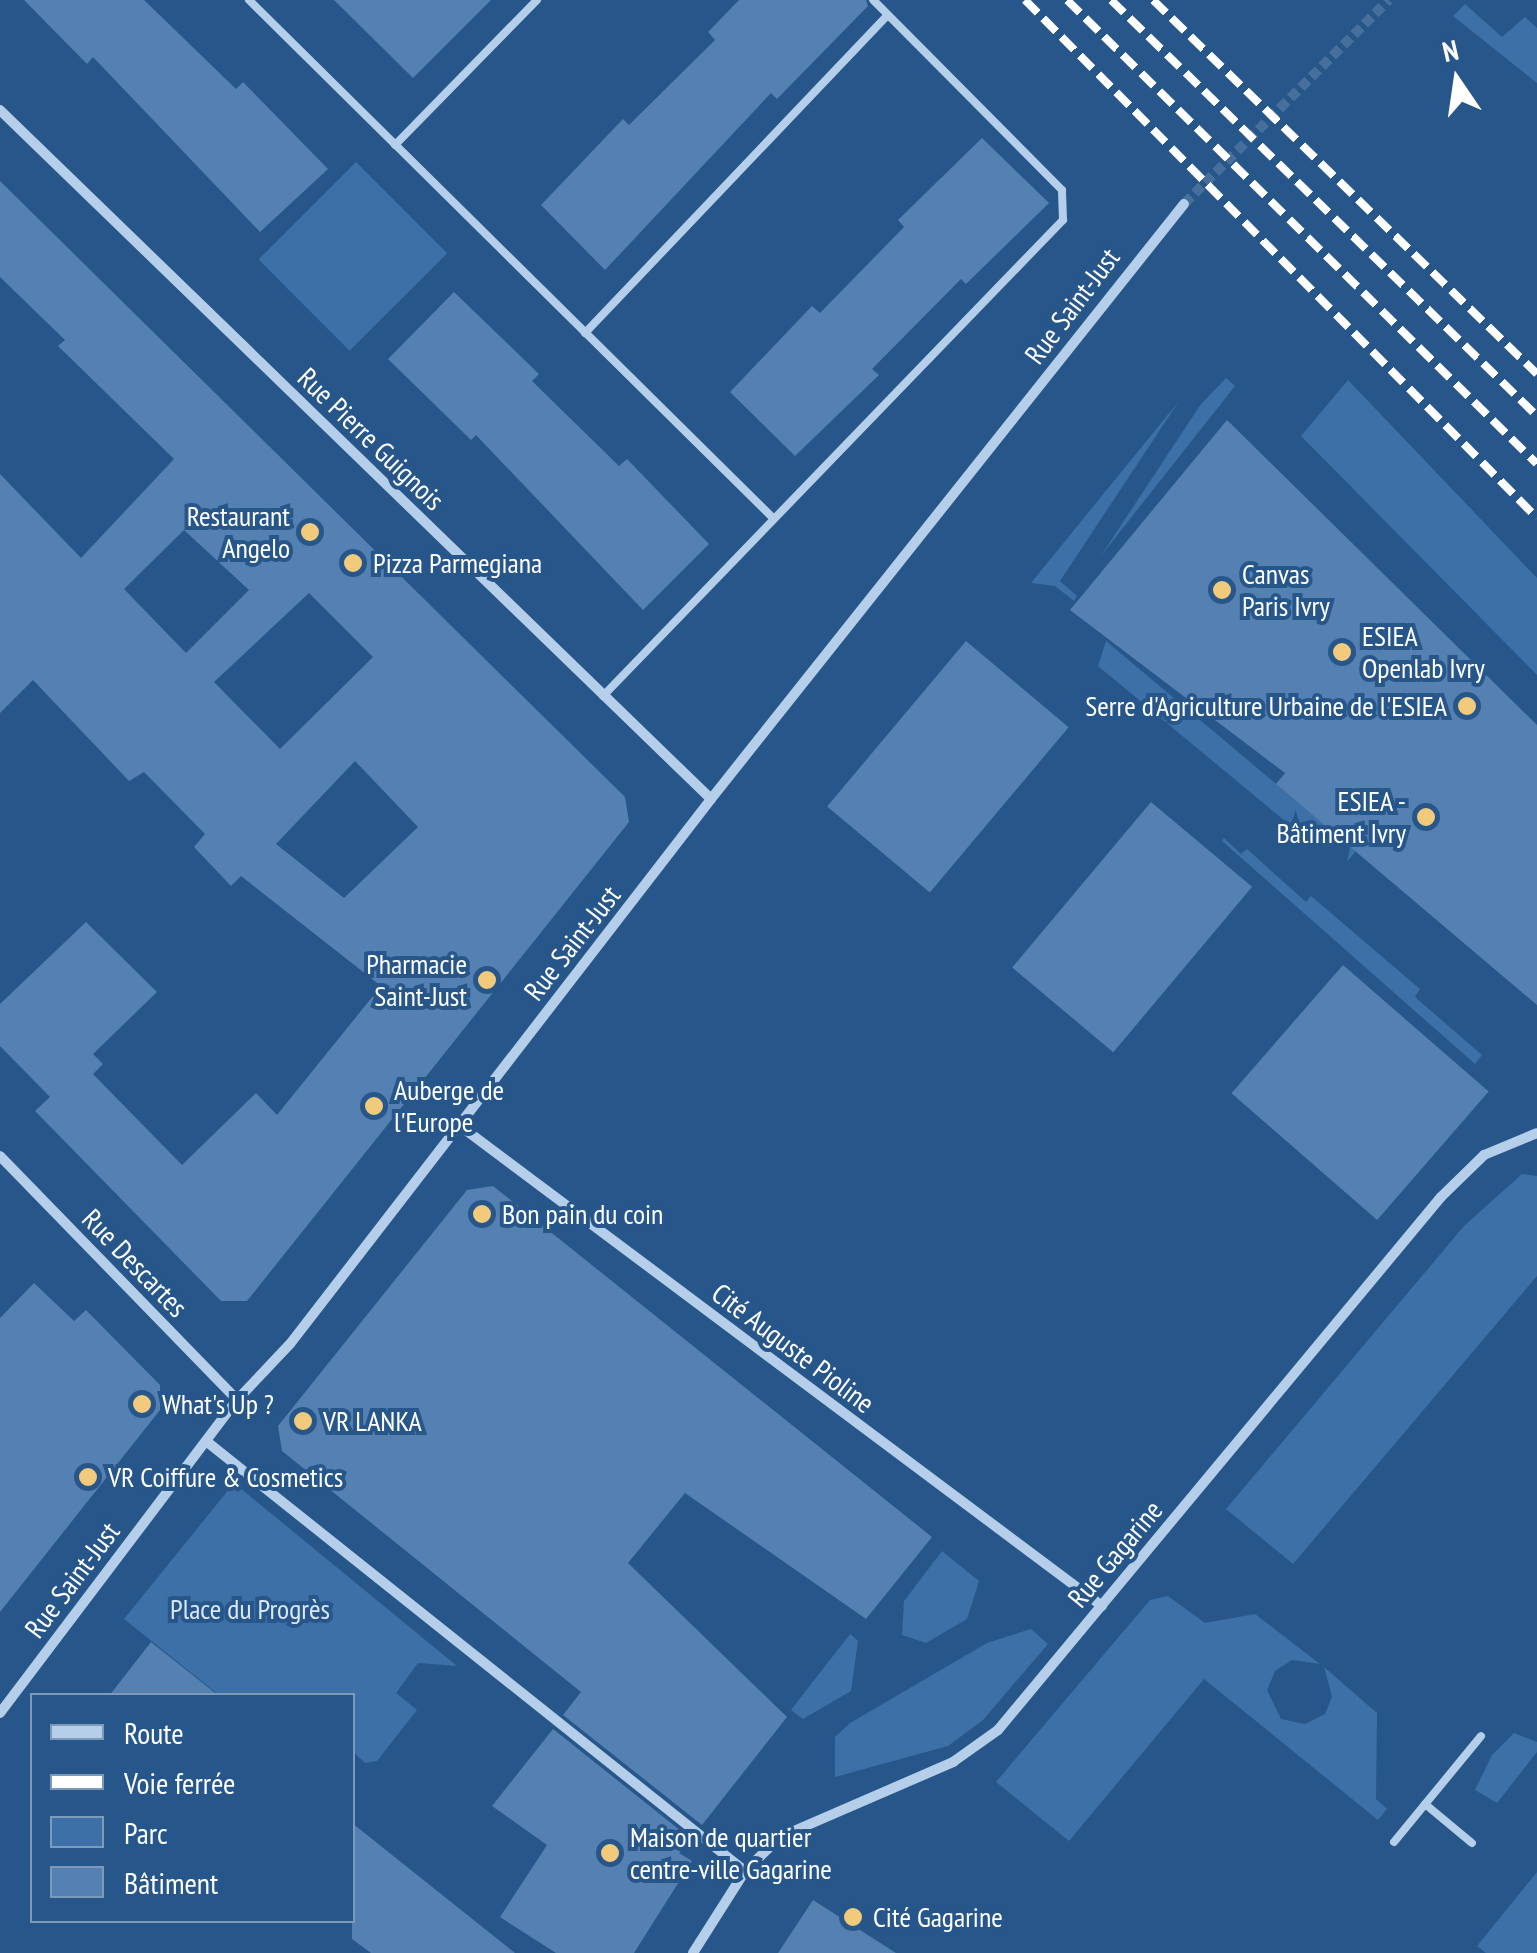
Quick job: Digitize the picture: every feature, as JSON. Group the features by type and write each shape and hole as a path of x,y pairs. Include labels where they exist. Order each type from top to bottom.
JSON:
{"street":[{"name":"Rue Pierre Guignois","path":"0,110 711,799"},
{"name":"Rue Saint-Just","path":"0,1714 237,1400 290,1344 711,799 1184,204"},
{"name":"Cité Auguste Pioline","path":"459,1125 1102,1606"},
{"name":"Rue Gagarine","path":"693,1953 745,1871 780,1837 867,1794 953,1762 998,1730 1441,1197 1484,1155 1537,1133"},
{"name":"Rue Descartes","path":"0,1156 237,1400"},
{"path":"206,1440 745,1871"}],"lane":[{"path":"250,0 774,519"},
{"path":"396,145 538,0"},
{"path":"603,696 1063,220 1062,190 873,0"},
{"path":"585,333 888,15"},
{"path":"1394,1842 1481,1736"},
{"path":"1425,1804 1472,1843"}],"green space":[{"path":"1465,4 1502,37 1525,17 1537,28 1537,83 1453,16"},
{"path":"356,162 447,253 350,351 258,260"},
{"path":"1226,378 1235,386 1100,557 1201,404"},
{"path":"1348,380 1537,578 1537,675 1301,436"},
{"path":"1179,401 1060,581 1077,596 1074,601 1055,586 1031,583"},
{"path":"1106,641 1356,851 1347,862 1350,848 1332,834 1324,843 1309,830 1303,836 1098,666"},
{"path":"1224,838 1241,854 1247,849 1306,902 1311,896 1420,989 1415,997 1482,1055 1475,1064 1222,841"},
{"path":"1522,1174 1537,1176 1537,1276 1293,1564 1226,1509 1464,1226"},
{"name":"Place du Progrès","path":"234,1483 457,1666 418,1663 396,1693 417,1710 377,1761 365,1763 355,1754 355,1693 216,1693 124,1619"},
{"path":"942,1551 979,1581 967,1619 926,1643 902,1635 904,1601"},
{"path":"1168,1596 1205,1623 1255,1614 1320,1664 1292,1660 1275,1671 1267,1690 1281,1719 1305,1724 1325,1714 1332,1697 1324,1667 1377,1713 1376,1799 1387,1809 1378,1820 1204,1679 1069,1841 996,1782 1150,1600"},
{"path":"1031,1629 1048,1644 983,1720 948,1746 835,1777 835,1737 850,1723 987,1643"},
{"path":"850,1634 858,1641 851,1691 803,1719 791,1710"},
{"path":"1514,1733 1537,1742 1537,1752 1497,1803 1475,1790 1492,1755"},
{"path":"1537,1872 1537,1953 1486,1953 1477,1946"}],"building":[{"path":"24,0 144,0 236,89 243,82 328,169 260,232 93,57 87,64"},
{"path":"334,0 491,0 413,78"},
{"path":"739,0 866,0 868,6 777,99 771,93 605,270 541,205 623,119 629,125 715,40 708,32"},
{"path":"982,138 1049,203 966,284 961,279 872,369 879,375 795,456 730,392 812,306 820,313 904,227 898,220"},
{"path":"0,181 625,797 629,822 247,1301 221,1301 35,1111 50,1097 0,1046 0,1004 86,922 157,992 93,1054 103,1064 93,1074 182,1165 256,1093 277,1115 381,986 241,876 231,886 194,847 205,834 144,772 129,781 33,680 0,713 0,474 81,558 174,459 58,346 65,340 0,277","holes":["184,530 249,590 186,653 124,589","309,593 373,657 280,749 214,682","355,761 418,827 344,898 276,844"]},
{"path":"454,292 539,374 532,381 619,466 627,459 709,544 643,610 476,435 471,440 388,359"},
{"path":"1227,420 1537,725 1537,1005 1276,784 1285,773 1070,610"},
{"path":"966,641 1069,727 930,893 827,806"},
{"path":"1151,802 1252,887 1113,1052 1012,967"},
{"path":"1343,965 1489,1092 1377,1220 1231,1093"},
{"path":"493,1186 932,1537 866,1619 685,1493 628,1563 787,1717 702,1825 563,1715 581,1692 282,1451 278,1426 467,1190"},
{"path":"34,1283 74,1321 86,1310 160,1385 160,1410 0,1612 0,1318"},
{"path":"151,1642 215,1693 111,1693"},
{"name":"Maison de quartier centre-ville Gagarine","path":"553,1729 691,1839 679,1853 692,1861 634,1953 556,1953 500,1917 547,1845 492,1806"},
{"path":"355,1825 515,1953 371,1953 352,1939"},
{"path":"813,1900 896,1953 778,1953"}],"tunnel":[{"path":"1184,204 1389,0"}],"railway":[{"path":"1025,0 1537,518"},
{"path":"1067,0 1537,464"},
{"path":"1111,0 1537,416"},
{"path":"1153,0 1537,374"}],"place":[{"name":"Restaurant Angelo","path":"310,532"},
{"name":"Pizza Parmegiana","path":"353,563"},
{"name":"Canvas Paris Ivry","path":"1222,590"},
{"name":"ESIEA Openlab Ivry","path":"1342,652"},
{"name":"Serre d'Agriculture Urbaine de l'ESIEA","path":"1467,706"},
{"name":"ESIEA - Bâtiment Ivry","path":"1426,817"},
{"name":"Pharmacie Saint-Just","path":"487,980"},
{"name":"Auberge de l'Europe","path":"374,1106"},
{"name":"Bon pain du coin","path":"482,1214"},
{"name":"What's Up ?","path":"142,1404"},
{"name":"VR LANKA","path":"303,1421"},
{"name":"VR Coiffure & Cosmetics","path":"88,1477"},
{"name":"Maison de quartier centre-ville Gagarine","path":"610,1853"},
{"name":"Cité Gagarine","path":"853,1917"}]}
